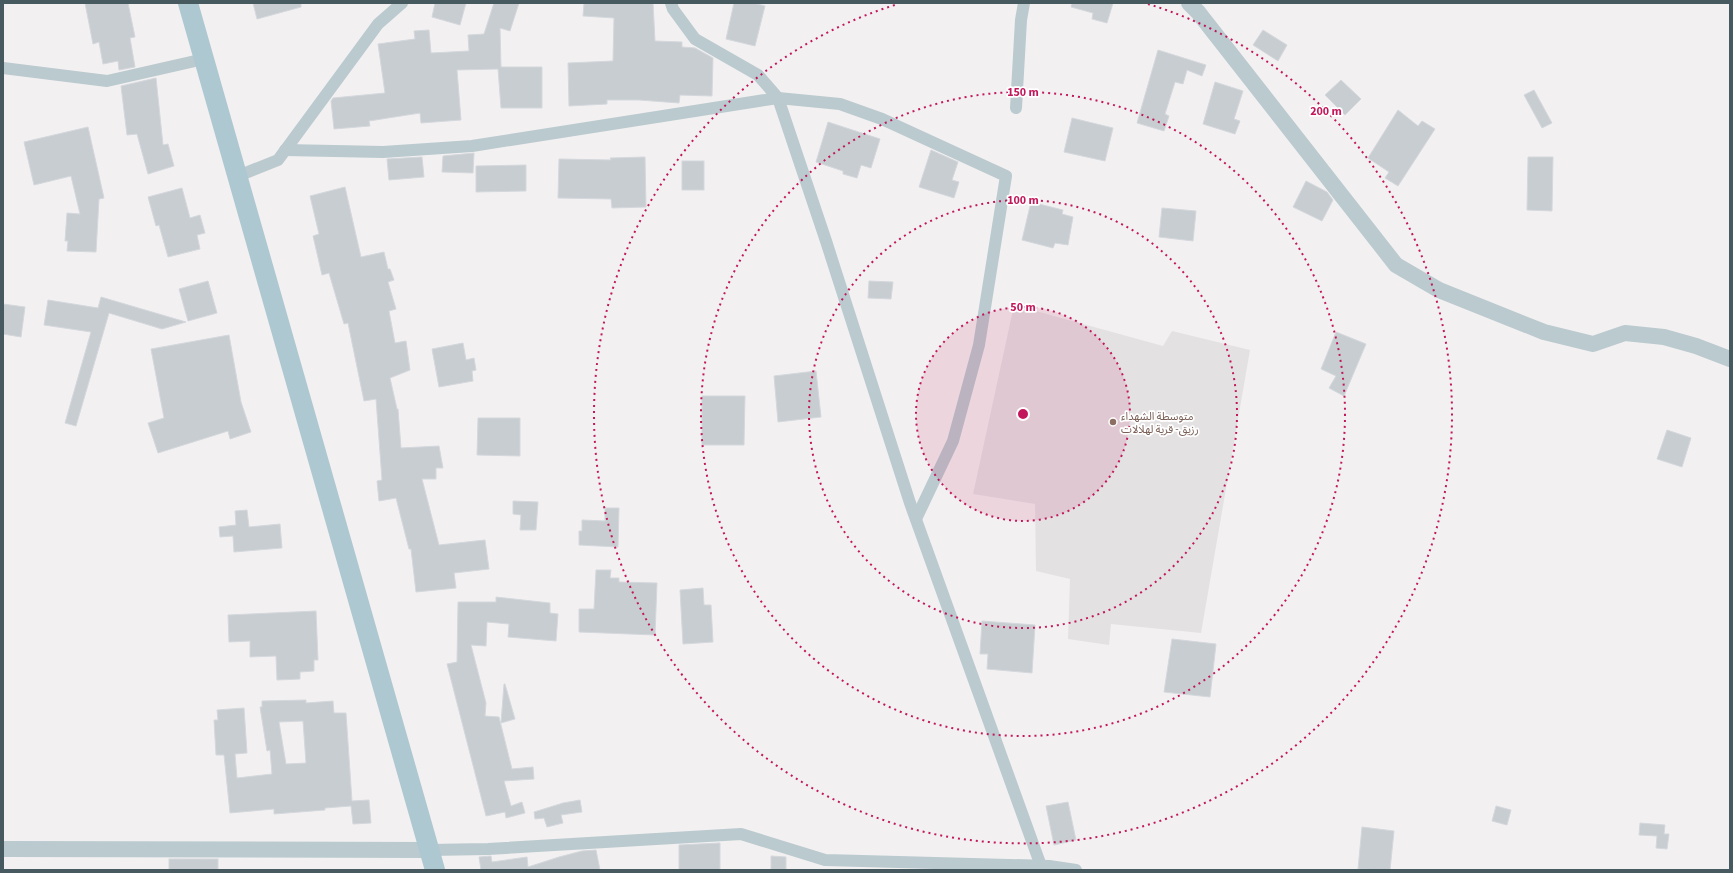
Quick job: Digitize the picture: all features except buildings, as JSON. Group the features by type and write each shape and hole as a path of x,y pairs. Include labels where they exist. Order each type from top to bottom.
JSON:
{"main road":[{"path":"188,3 435,870"}],"street":[{"path":"238,176 278,160 378,24 402,3"},
{"path":"672,3 673,9 695,38 758,75 778,98 916,519 1041,866"},
{"path":"1016,108 1021,20 1024,3"},
{"path":"1189,3 1198,12 1396,265 1439,290 1544,332 1593,344 1625,333 1664,337 1696,346 1730,359"},
{"path":"3,68 107,81 204,59"},
{"path":"285,150 383,152 472,146 778,98 840,104 882,118 1006,176 979,345 953,441 916,519"},
{"path":"3,849 488,849 741,834 825,860 1041,866 1076,870"}],"shaded area":[{"name":"متوسطة الشهداء رزيق- قرية لهلالات","path":"1014,305 1163,346 1172,331 1250,350 1201,633 1111,624 1109,645 1068,639 1070,579 1036,571 1035,504 973,494"}],"place":[{"name":"متوسطة الشهداء رزيق- قرية لهلالات","path":"1113,422"}]}
